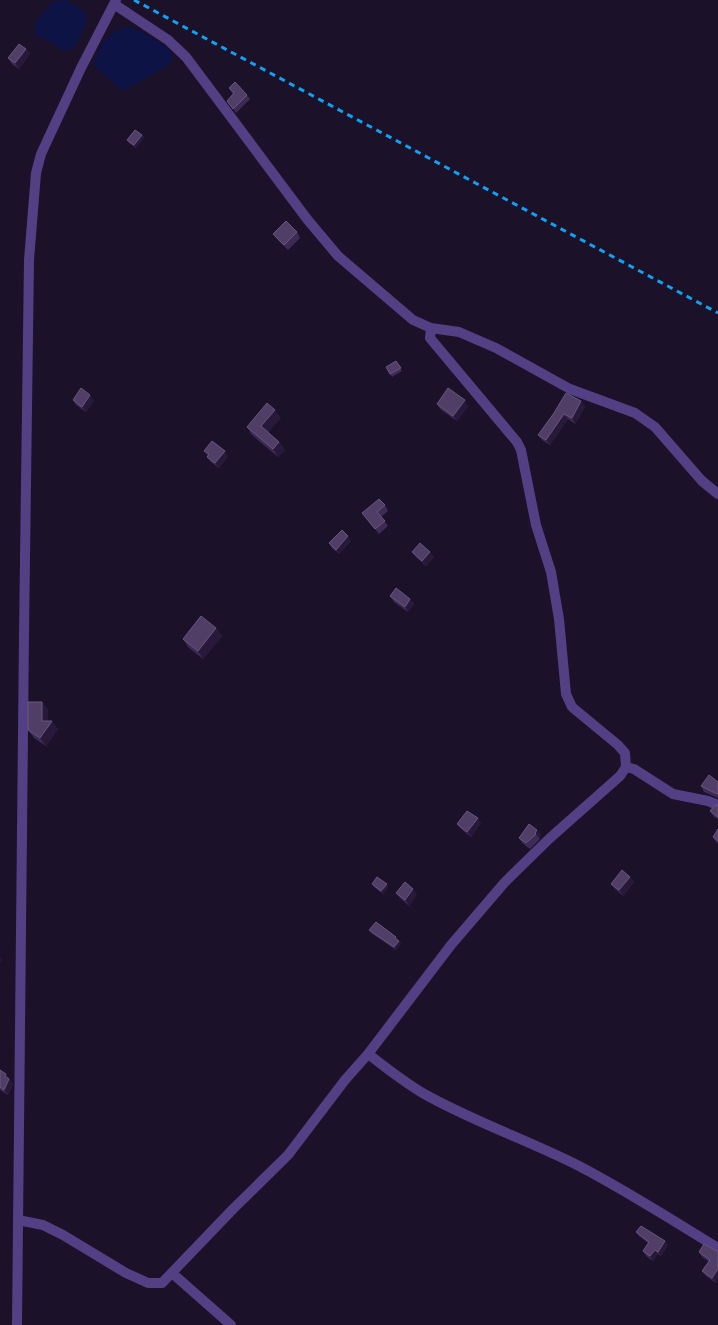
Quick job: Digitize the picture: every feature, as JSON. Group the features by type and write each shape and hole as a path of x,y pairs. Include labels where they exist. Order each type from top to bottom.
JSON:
{"street":[{"path":"17,1325 30,260 36,172 41,154 80,68 115,2 168,40 186,57 307,219 338,256 413,320 431,328 459,332 496,348 570,389 635,413 655,427 702,481 718,494"},
{"path":"18,1220 42,1225 126,1273 148,1283 162,1283 234,1208 288,1155 345,1080 368,1054 451,945 505,882 550,838 620,776 626,767 626,754 618,745 572,707 566,694 559,619 551,572 536,525 521,450 517,442 430,338 431,328"},
{"path":"626,767 634,770 673,794 708,801 718,805"},
{"path":"368,1054 427,1095 481,1122 527,1141 580,1167 647,1204 718,1248"},
{"path":"172,1274 231,1325"}],"shaded area":[{"path":"60,0 67,0 84,11 87,21 74,49 65,51 35,34 35,24 51,3"},
{"path":"130,26 168,47 173,58 169,65 125,90 120,89 95,67 94,61 104,40 117,30"}],"building":[{"path":"19,44 26,49 15,63 8,58"},
{"path":"235,82 247,95 233,109 227,101 234,93 229,88"},
{"path":"135,130 142,135 134,145 127,140"},
{"path":"286,221 297,232 284,245 273,234"},
{"path":"396,361 401,368 390,374 386,367"},
{"path":"81,388 90,395 82,407 73,400"},
{"path":"448,388 465,400 453,416 437,404"},
{"path":"566,393 581,401 572,418 564,414 546,440 538,435"},
{"path":"267,403 275,410 261,426 279,442 273,449 247,427"},
{"path":"212,441 225,451 215,463 207,457 209,454 204,451"},
{"path":"379,499 385,505 377,512 385,521 375,529 362,513"},
{"path":"342,530 348,536 336,550 329,543"},
{"path":"420,543 430,552 422,561 412,552"},
{"path":"396,588 410,599 405,607 390,596"},
{"path":"201,616 216,628 198,651 183,639"},
{"path":"28,702 42,702 42,721 52,721 40,738 28,730"},
{"path":"709,775 718,782 717,794 701,786"},
{"path":"718,805 718,817 710,811 714,806"},
{"path":"467,811 478,818 467,832 457,824"},
{"path":"529,824 537,830 535,833 536,834 526,843 519,838"},
{"path":"718,829 718,841 713,837"},
{"path":"622,870 630,877 619,890 611,884"},
{"path":"377,877 387,884 381,891 372,884"},
{"path":"405,882 413,889 405,900 396,893"},
{"path":"376,922 399,941 394,947 369,930"},
{"path":"0,1070 6,1074 5,1076 9,1079 4,1090 0,1087"},
{"path":"641,1226 665,1241 658,1252 655,1250 650,1256 643,1251 649,1242 636,1232"},
{"path":"704,1244 718,1252 718,1269 712,1278 702,1271 710,1260 699,1252"}],"railway":[{"path":"134,0 718,313"}]}
